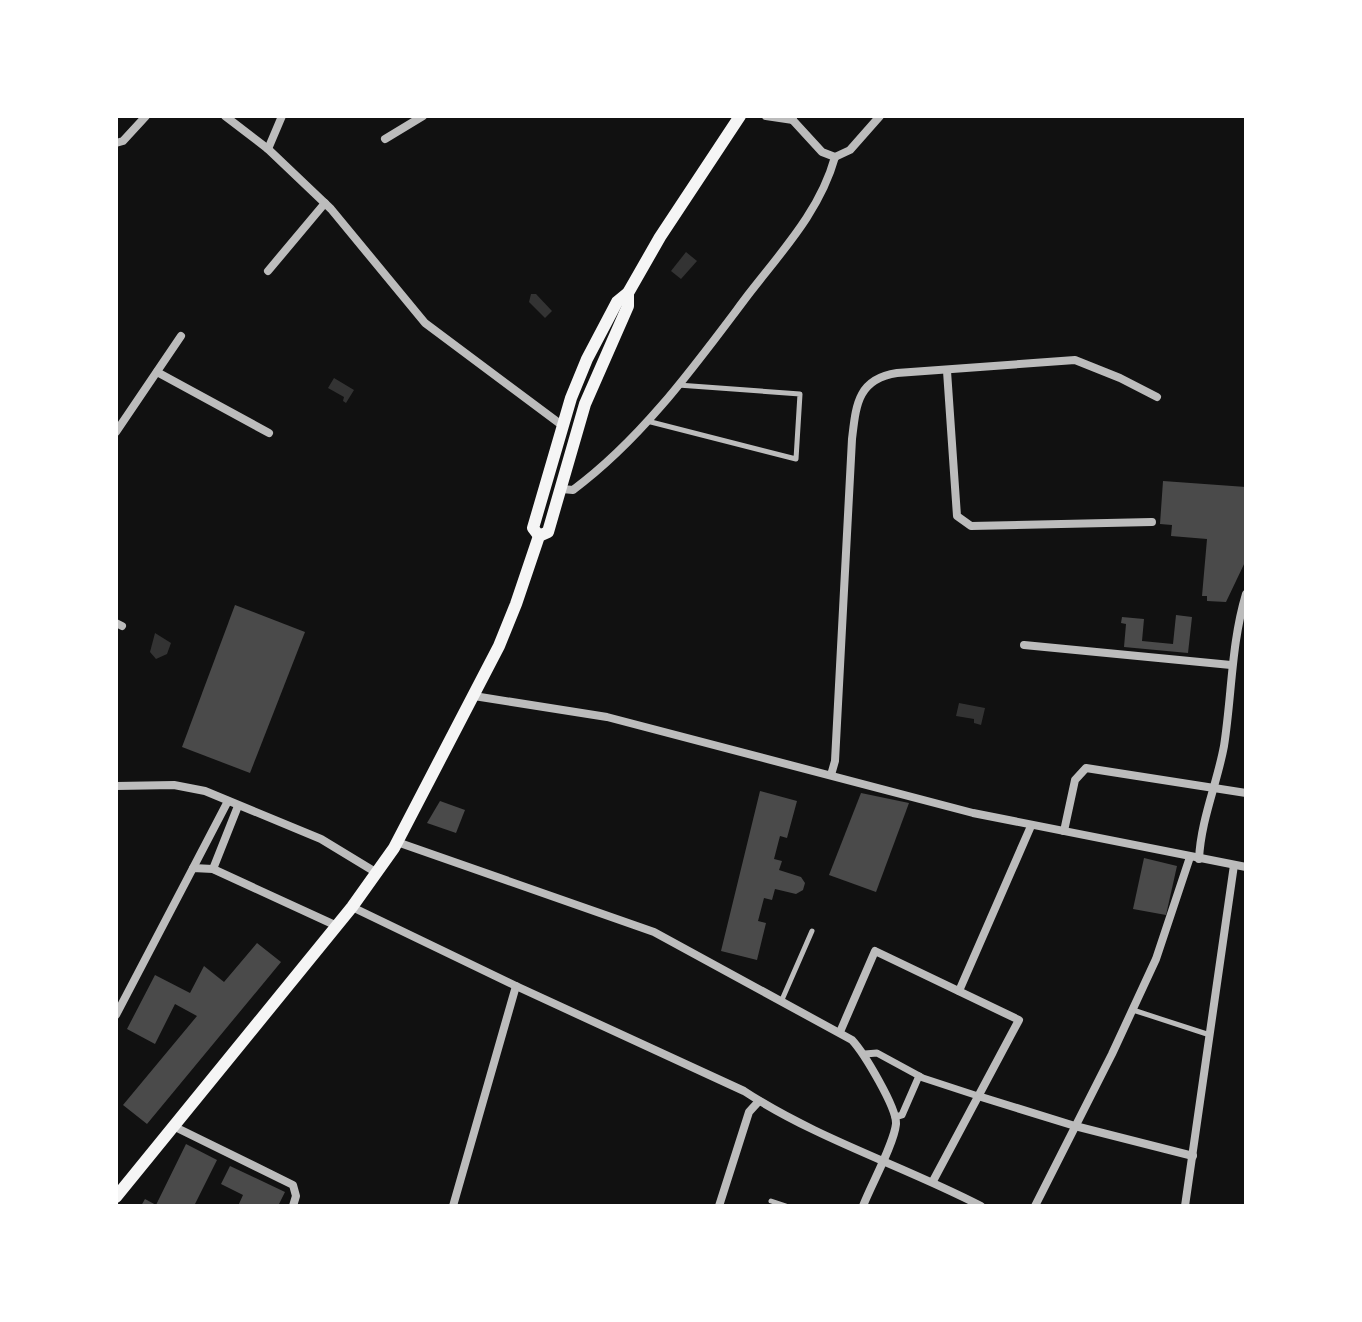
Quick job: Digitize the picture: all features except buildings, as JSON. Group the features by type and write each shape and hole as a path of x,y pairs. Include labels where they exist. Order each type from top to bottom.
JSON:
{"main road":[{"path":"539,536 533,528 563,426 587,359 617,302 628,293 734,120"},
{"path":"116,1197 337,926 397,842 474,696 516,604 539,536 548,532 585,404 628,306 628,293"},
{"path":"563,426 578,431"},
{"path":"546,483 562,489"}],"street":[{"path":"116,143 123,141 146,116"},
{"path":"225,116 268,149 325,203 425,323 563,426"},
{"path":"268,149 282,116"},
{"path":"385,139 423,116"},
{"path":"766,116 792,117 822,152 835,157 850,150 880,116"},
{"path":"562,489 573,490 584,482 678,385 813,211 830,177 835,157"},
{"path":"268,271 325,203"},
{"path":"116,432 181,336"},
{"path":"831,775 835,761 852,439 856,406 870,383 883,375 1075,360 1157,397"},
{"path":"947,371 957,516 971,526 1152,522"},
{"path":"157,372 269,433"},
{"path":"1035,1206 1156,959 1195,858 1212,787 1218,777 1237,624 1246,594"},
{"path":"1024,645 1231,665"},
{"path":"474,696 607,717 1031,826 1246,867"},
{"path":"1064,831 1075,780 1086,768 1246,793"},
{"path":"116,786 174,785 205,791 321,839 377,873"},
{"path":"116,1015 228,801"},
{"path":"213,869 238,806"},
{"path":"959,991 1031,826"},
{"path":"397,842 654,932 852,1040 865,1054 896,1125 863,1206"},
{"path":"1185,1206 1234,865"},
{"path":"193,868 213,869 337,926"},
{"path":"352,907 730,1084 773,1111 933,1181 981,1206"},
{"path":"840,1032 875,951 1019,1020 933,1181"},
{"path":"453,1206 516,986"},
{"path":"865,1054 877,1053 921,1077 978,1096 1075,1126 1193,1156"},
{"path":"895,1117 902,1115 921,1077"},
{"path":"719,1206 749,1112 759,1101"},
{"path":"173,1126 293,1185 296,1196 293,1206"}],"lane":[{"path":"646,421 796,459 800,394 678,385"},
{"path":"781,1002 812,931"},
{"path":"1132,1010 1210,1035"},
{"path":"771,1201 786,1206"}],"shaded area":[{"path":"686,252 697,261 681,279 671,271"},
{"path":"531,294 536,294 552,311 545,318 529,302"},
{"path":"334,378 354,390 346,403 344,397 328,388"},
{"path":"155,633 171,643 167,654 156,659 150,652"},
{"path":"959,703 985,708 981,725 974,723 974,719 956,716"}]}
